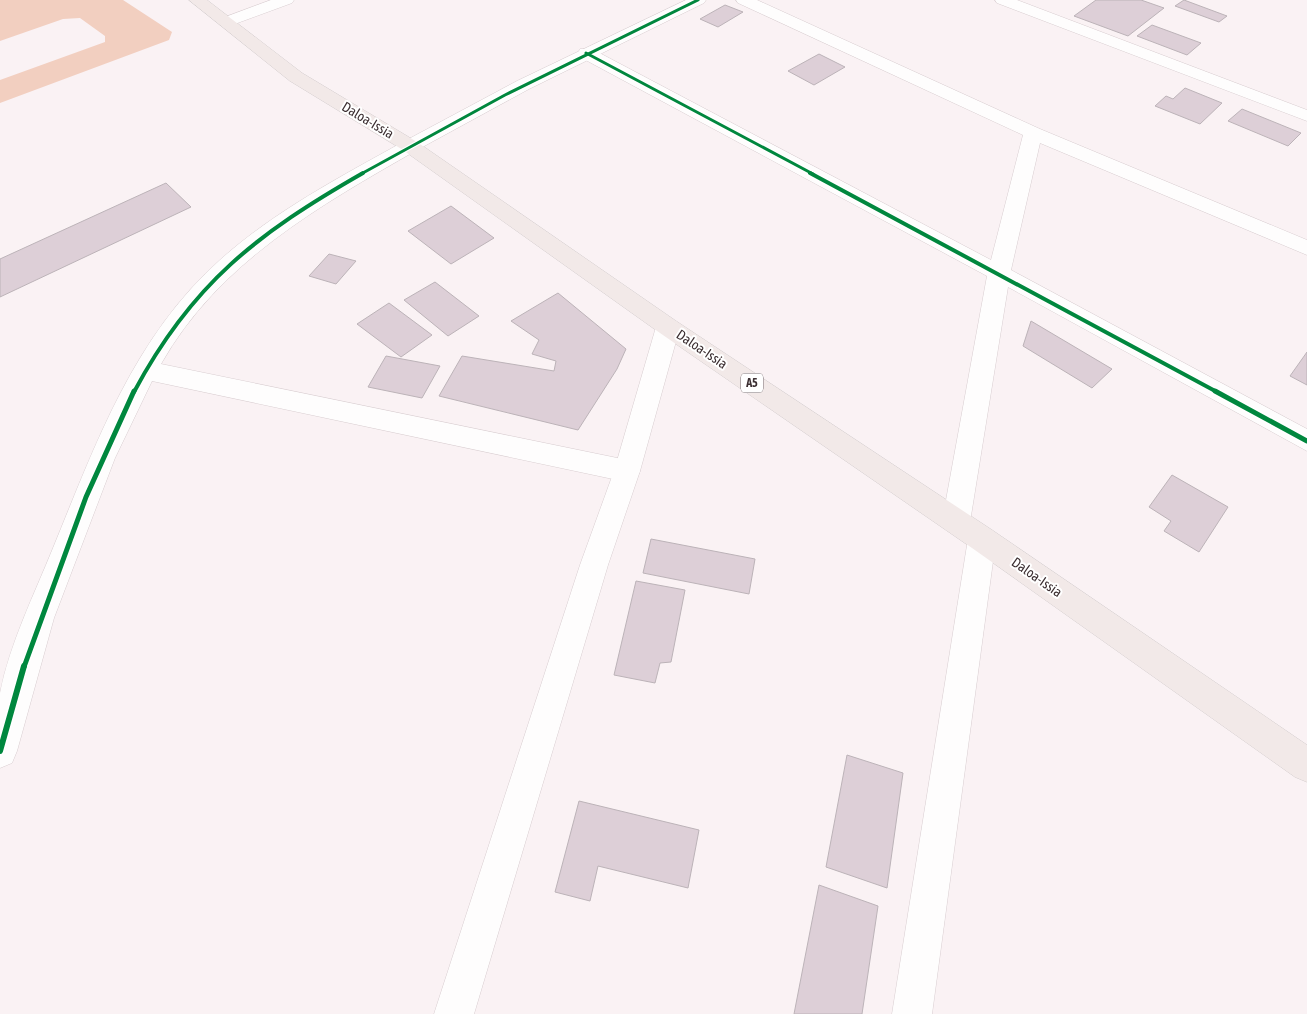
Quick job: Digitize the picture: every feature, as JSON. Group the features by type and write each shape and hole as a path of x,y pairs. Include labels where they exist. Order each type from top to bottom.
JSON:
{"main road":[{"name":"Daloa-Issia","path":"197,0 296,77 410,146 668,327 969,530 1307,766"}],"street":[{"path":"226,22 286,0"},
{"path":"0,751 30,647 102,457 144,370 177,322 203,290 229,264 286,220 324,195 410,146 586,54 698,0"},
{"path":"744,0 1033,134 1307,248"},
{"path":"1009,1 1307,116"},
{"path":"586,54 999,272 1307,441"},
{"path":"912,1014 999,272 1033,134"},
{"path":"454,1014 594,565 627,471 668,327"},
{"path":"144,370 627,471"},
{"path":"0,690 30,647"}],"shaded area":[{"path":"0,0 123,0 172,32 169,40 0,103 0,80 105,42 105,36 80,18 63,19 0,41"}],"building":[{"path":"1096,0 1141,0 1164,8 1128,36 1074,16"},
{"path":"1184,0 1227,16 1219,22 1175,6"},
{"path":"725,5 743,12 718,27 700,19"},
{"path":"1152,25 1201,43 1187,55 1137,36"},
{"path":"819,54 845,67 814,85 788,71"},
{"path":"1185,88 1222,103 1200,124 1155,106 1166,96 1173,99"},
{"path":"1242,109 1301,133 1288,146 1228,121"},
{"path":"166,183 191,207 0,297 0,259"},
{"path":"451,206 494,238 451,264 408,231"},
{"path":"329,254 356,261 336,284 309,276"},
{"path":"435,282 479,316 448,336 404,300"},
{"path":"558,293 626,349 617,369 578,430 439,396 462,356 554,371 556,361 532,354 539,340 511,321"},
{"path":"389,303 432,335 401,357 357,324"},
{"path":"1031,321 1112,369 1092,388 1023,346"},
{"path":"1307,352 1307,385 1290,376"},
{"path":"386,356 440,366 422,398 368,387"},
{"path":"1172,475 1228,507 1199,552 1164,531 1171,521 1149,507"},
{"path":"651,539 755,559 749,594 643,573"},
{"path":"636,581 685,590 671,662 660,663 655,683 614,675"},
{"path":"847,755 903,773 887,888 826,867"},
{"path":"579,801 699,830 688,888 598,866 590,901 555,892"},
{"path":"819,885 878,906 862,1014 794,1014"}],"cycle path":[{"path":"0,751 35,631 99,465 143,374 180,318 202,291 244,251 292,216 342,185 505,95 698,0"},
{"path":"586,53 999,273 1307,441"}]}
